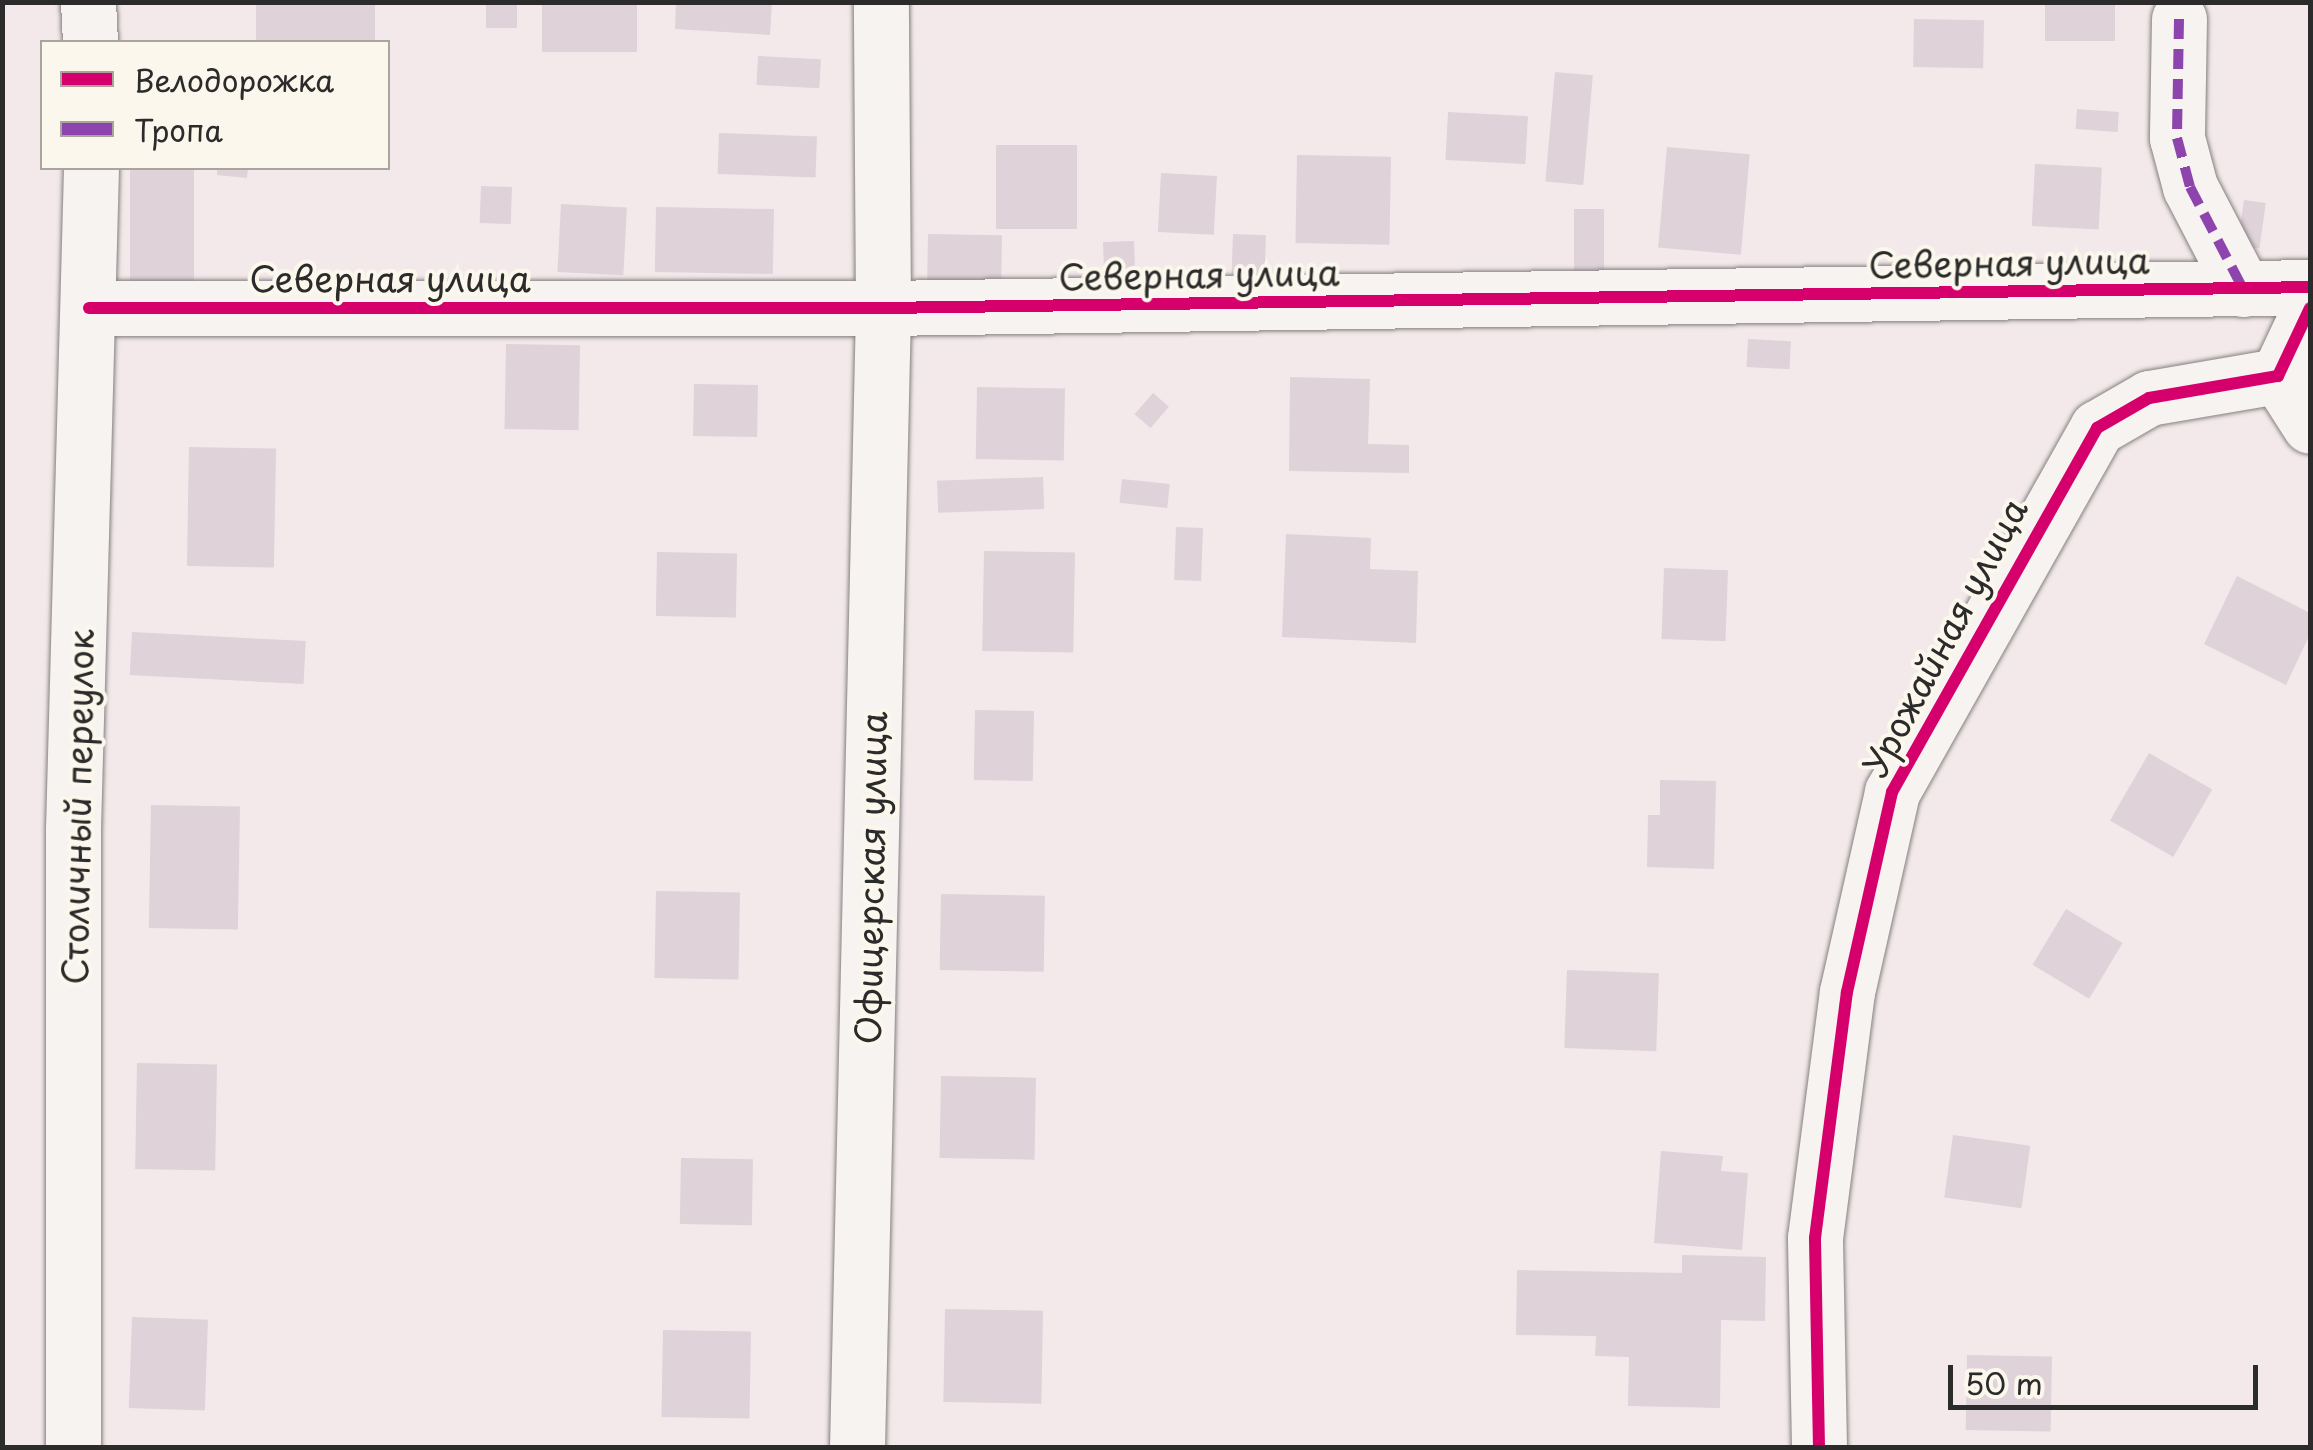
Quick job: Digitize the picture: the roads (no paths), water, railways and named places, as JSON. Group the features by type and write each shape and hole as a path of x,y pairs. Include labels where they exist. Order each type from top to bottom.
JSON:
{"street":[{"path":"88,2 90,40"},
{"name":"Офицерская улица","path":"857,1448 883,308 881,2"},
{"path":"2179,19 2177,138 2190,187 2243,288"},
{"name":"Столичный переулок","path":"73,1448 73,829 91,170"},
{"name":"Северная улица","path":"89,308 883,308 2310,287"},
{"path":"2310,308 2278,376 2310,426"},
{"name":"Урожайная улица","path":"1819,1448 1815,1238 1846,992 1892,792 2097,428 2149,398 2278,376"}]}
